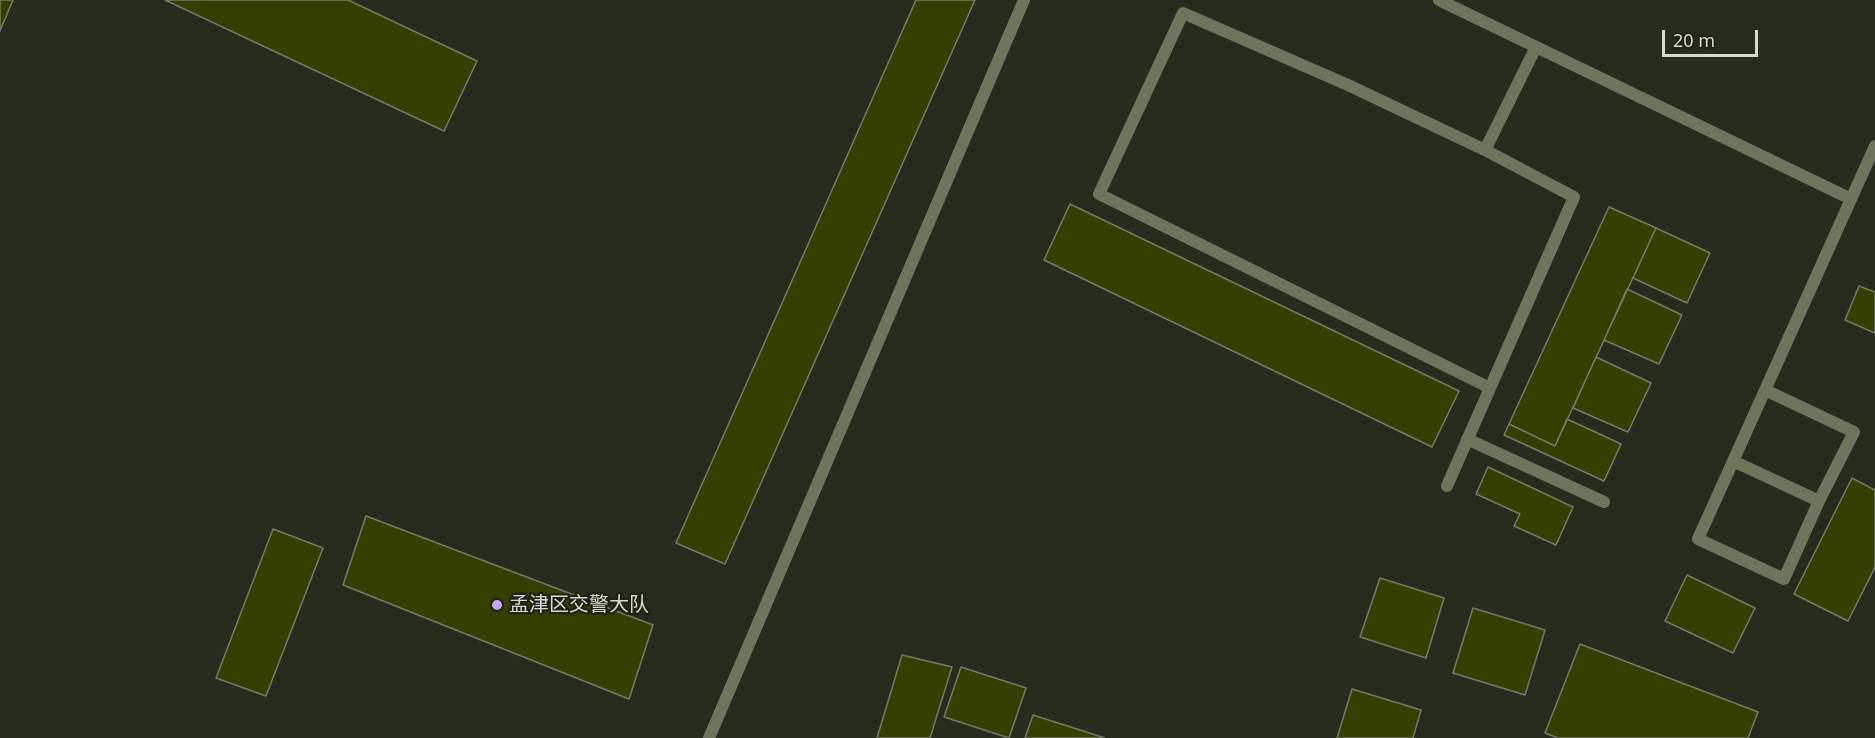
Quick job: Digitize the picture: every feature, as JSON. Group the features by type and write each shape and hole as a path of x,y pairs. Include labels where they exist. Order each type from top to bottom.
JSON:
{"street":[{"path":"709,738 1024,0"},
{"path":"1439,0 1851,199"},
{"path":"1447,486 1467,440 1490,388 1574,196 1485,150 1348,85 1183,13 1099,194 1490,388"},
{"path":"1485,150 1536,47"},
{"path":"1765,390 1854,432 1819,501 1784,579 1698,539 1732,461 1875,146"},
{"path":"1467,440 1604,502"},
{"path":"1732,461 1819,501"}],"building":[{"path":"0,0 13,0 0,31"},
{"path":"165,0 348,0 477,61 444,131"},
{"path":"916,0 975,0 725,564 676,543"},
{"path":"1070,204 1459,391 1432,447 1044,260"},
{"path":"1609,207 1656,228 1555,446 1509,424"},
{"path":"1656,228 1710,253 1687,303 1633,278"},
{"path":"1859,286 1875,292 1875,333 1845,320"},
{"path":"1627,289 1682,315 1659,364 1604,340"},
{"path":"1596,357 1651,383 1628,432 1573,408"},
{"path":"1567,419 1621,444 1604,481 1504,435 1509,424 1555,446"},
{"path":"1488,467 1573,507 1556,545 1514,526 1520,514 1476,494"},
{"path":"1852,478 1875,490 1875,567 1848,621 1794,594"},
{"name":"孟津区交警大队","path":"366,516 653,625 629,699 343,585"},
{"path":"273,529 323,548 266,696 216,678"},
{"path":"1687,575 1755,608 1733,653 1665,621"},
{"path":"1380,578 1444,598 1426,658 1360,637"},
{"path":"1473,608 1545,630 1525,695 1453,673"},
{"path":"1580,644 1758,712 1748,738 1558,738 1545,733"},
{"path":"902,655 952,667 930,738 877,738"},
{"path":"961,667 1026,688 1009,738 944,717"},
{"path":"1352,689 1421,710 1413,738 1337,738"},
{"path":"1033,715 1105,738 1025,738"}],"place":[{"name":"孟津区交警大队","path":"497,605"}]}
